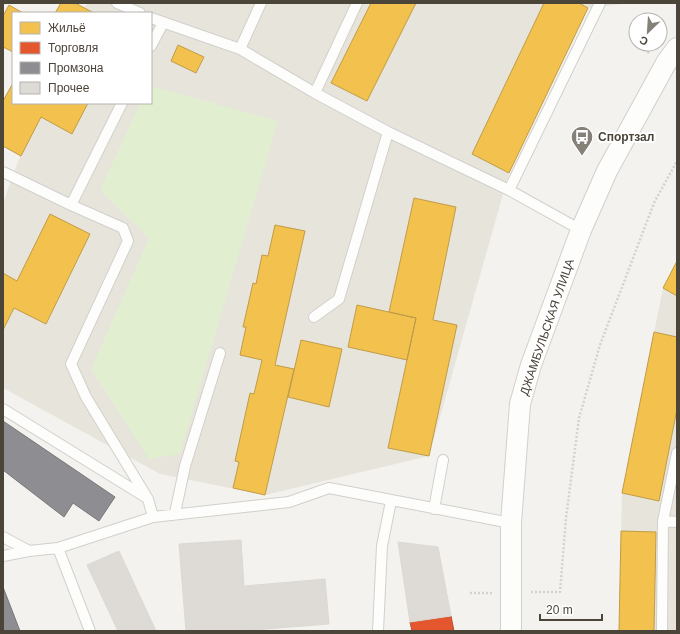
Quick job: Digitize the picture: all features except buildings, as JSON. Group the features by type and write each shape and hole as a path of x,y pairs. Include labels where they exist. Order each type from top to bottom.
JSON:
{"street":[{"name":"ДЖАМБУЛЬСКАЯ УЛИЦА","path":"511,631 510,593 512,523 520,404 534,359 581,230 607,171 666,63 677,48"}],"lane":[{"path":"119,3 138,12"},
{"path":"240,49 261,3"},
{"path":"315,93 357,3"},
{"path":"509,190 600,3"},
{"path":"152,18 240,49 315,93 388,132 509,190 581,230"},
{"path":"152,44 163,23"},
{"path":"71,205 122,104"},
{"path":"314,317 339,299 388,132"},
{"path":"3,172 123,228 128,241 71,364 86,397 148,499 153,516"},
{"path":"175,513 185,466 220,353"},
{"path":"3,409 148,499"},
{"path":"662,631 663,522 677,453"},
{"path":"434,509 443,460"},
{"path":"3,556 29,551 58,548 153,516 289,502 329,488 512,523"},
{"path":"378,631 382,546 391,501"},
{"path":"663,522 677,522"},
{"path":"3,537 29,551"},
{"path":"58,548 90,631"}],"path":[{"path":"470,593 560,592 566,518 579,418 600,345 654,202 677,161"}],"shaded area":[{"path":"61,3 75,3 84,8 87,3 631,3 588,8 509,173 429,456 265,495 160,474 3,388 3,203 20,156 3,146 3,101 12,85 12,104 152,104 152,12 56,12"},
{"path":"677,261 677,631 619,631 622,493 663,288"}],"green space":[{"path":"152,86 278,121 180,454 149,459 91,369 149,238 100,190 140,104 152,104"}],"place":[{"name":"Спортзал","path":"582,156"}]}
